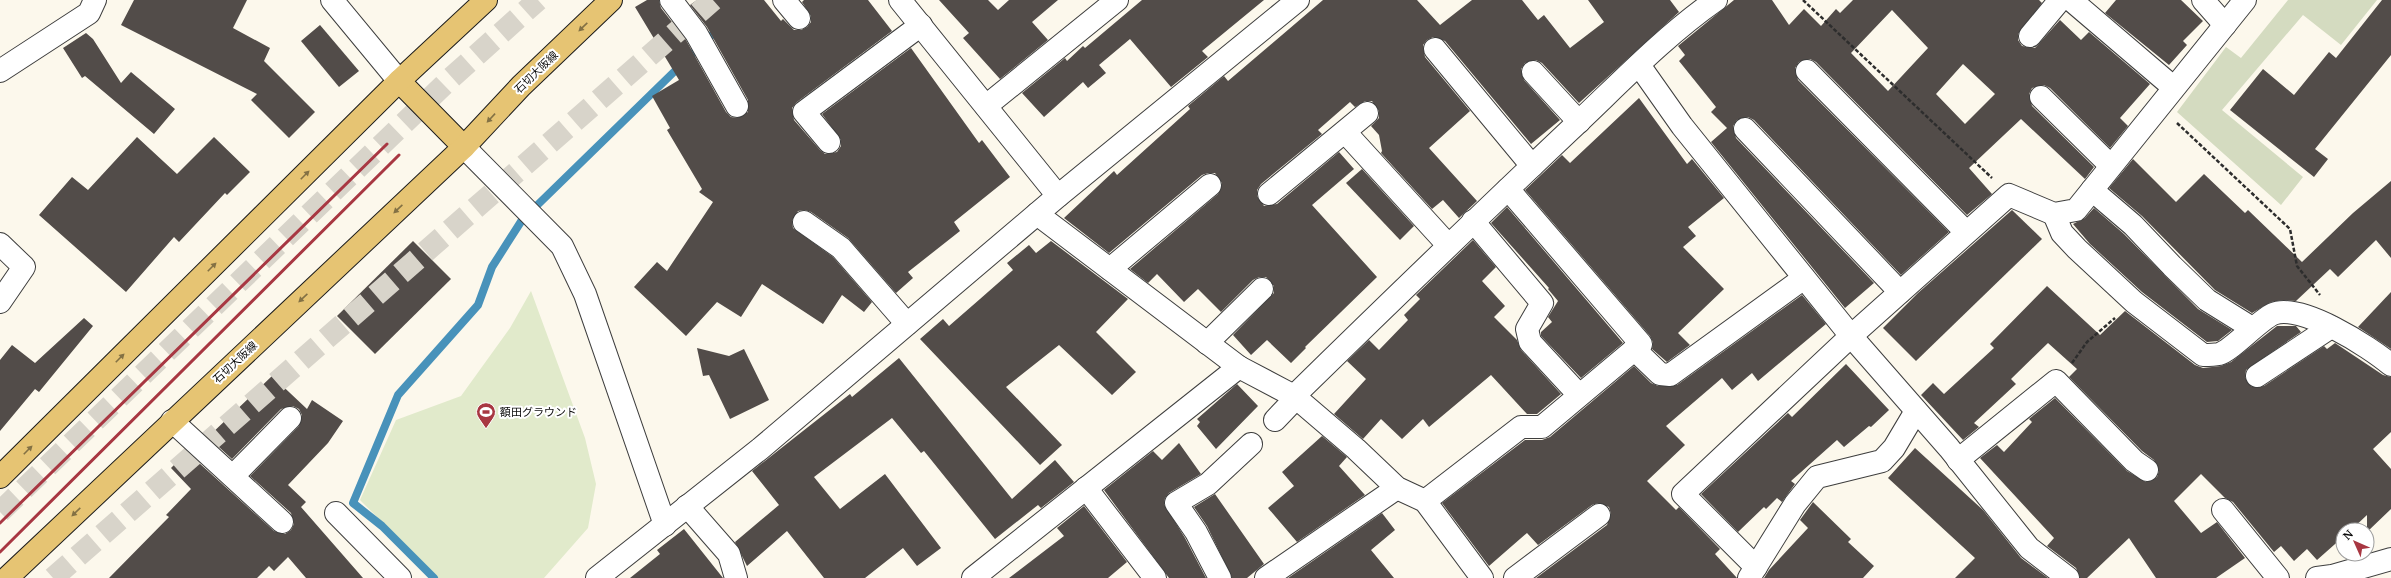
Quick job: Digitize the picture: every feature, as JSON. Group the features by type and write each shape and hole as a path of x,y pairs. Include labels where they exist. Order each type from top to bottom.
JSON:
{"main road":[{"path":"0,477 399,81 486,0"},
{"name":"石切大阪線","path":"7,578 464,147 521,86 611,0"},
{"path":"399,81 464,147"}],"street":[{"path":"0,71 89,13 96,0"},
{"path":"332,0 399,81"},
{"path":"671,0 696,33 736,106"},
{"path":"784,0 799,18"},
{"path":"900,0 1058,196"},
{"path":"986,106 1117,0"},
{"path":"597,578 760,449 1058,196 1298,0"},
{"path":"1275,420 1295,397 1448,245 1639,66 1692,7 1716,0"},
{"path":"2030,36 2060,0"},
{"path":"2070,0 2173,87"},
{"path":"2203,0 2225,25"},
{"path":"1916,411 1894,448 1882,461 1817,477 1795,504 1752,573 1683,494 1851,336 1966,232 2010,195 2054,214 2076,210 2173,87 2245,0"},
{"path":"829,142 804,112 920,26"},
{"path":"1435,49 1532,166"},
{"path":"1639,66 1682,126 1851,336 1958,460 2029,548 2068,578"},
{"path":"1807,71 1966,232"},
{"path":"1533,72 1579,122"},
{"path":"2041,97 2111,166"},
{"path":"1268,194 1367,113"},
{"path":"1745,129 1900,292"},
{"path":"1345,132 1448,245"},
{"path":"464,147 562,246 584,294 665,525"},
{"path":"1110,269 1210,185"},
{"path":"1425,501 1521,427 1542,426 1641,344 1508,189"},
{"path":"2092,190 2133,225 2207,300 2252,328"},
{"path":"1037,214 1239,367 1295,397 1397,488 1425,501 1482,578"},
{"path":"2054,214 2062,233 2134,302 2203,356 2220,354 2252,328 2274,313 2301,314 2331,327 2371,348 2391,365"},
{"path":"1474,221 1542,304 1527,329 1530,342 1579,395"},
{"path":"804,222 841,248 907,324"},
{"path":"0,244 24,267 0,302"},
{"path":"1634,349 1660,374 1670,375 1804,278"},
{"path":"1207,343 1262,289"},
{"path":"2258,376 2331,327"},
{"path":"973,578 1239,367"},
{"path":"1958,460 2056,381 2134,461 2147,470"},
{"path":"233,476 290,418"},
{"path":"172,421 282,522"},
{"path":"1220,578 1196,532 1176,503 1208,484 1250,444"},
{"path":"1086,488 1155,578"},
{"path":"1268,578 1397,488"},
{"path":"687,506 729,554 736,578"},
{"path":"2223,510 2278,578"},
{"path":"336,513 400,578"},
{"path":"1515,578 1599,515"},
{"path":"2317,578 2340,574 2391,559"}],"path":[{"path":"1803,0 2010,195"},
{"path":"2158,106 2290,230 2297,266 2324,299 2331,327"},
{"path":"2056,381 2076,358 2087,342 2134,302"}],"green space":[{"path":"2288,0 2377,0 2341,45 2303,15 2222,110 2303,177 2281,205 2177,112 2226,47 2241,58"},
{"name":"額田グラウンド","path":"531,291 585,438 596,484 588,528 544,578 438,578 360,500 396,420 461,396 510,328"}],"building":[{"path":"134,0 247,0 233,28 270,48 264,61 315,112 289,138 251,100 257,94 121,25"},
{"path":"647,0 659,0 661,8 686,40 726,112 731,117 737,118 748,112 748,100 707,27 690,5 697,0 764,0 781,21 783,19 794,30 801,30 807,27 811,22 811,16 802,2 804,0 868,0 892,31 797,102 792,108 794,120 825,154 837,152 841,146 841,140 822,114 911,48 979,143 982,140 1010,177 954,222 960,231 908,272 913,278 896,293 848,238 811,212 805,210 798,211 792,221 793,228 833,257 872,302 864,312 842,295 823,324 762,284 741,317 717,302 686,336 634,287 657,262 667,271 713,202 699,192 702,189 667,130 670,128 652,96 679,80 635,7"},
{"path":"939,0 988,0 998,10 1009,0 1058,0 1032,22 1048,40 1000,79 963,38 969,33"},
{"path":"1142,0 1264,0 1202,51 1208,57 1171,87 1130,39 1099,65 1106,73 1088,88 1083,82 1044,117 1022,93 1065,58 1067,61 1083,46 1085,48"},
{"path":"1323,0 1417,0 1440,25 1472,0 1522,0 1538,20 1544,15 1570,48 1604,22 1588,0 1670,0 1679,12 1579,103 1542,63 1536,60 1525,63 1521,69 1524,80 1560,120 1531,144 1445,41 1433,37 1427,40 1423,45 1425,57 1470,111 1429,148 1477,201 1459,218 1443,200 1432,209 1381,153 1382,151 1379,135 1371,126 1379,118 1379,111 1372,101 1365,101 1355,107 1350,102 1318,130 1322,134 1261,184 1257,190 1257,196 1264,206 1277,204 1339,152 1354,169 1312,205 1377,277 1305,347 1306,348 1291,363 1267,340 1251,355 1233,335 1274,293 1274,286 1266,277 1259,277 1253,280 1221,312 1198,289 1184,302 1157,274 1148,283 1130,269 1218,194 1222,183 1215,173 1202,175 1109,253 1064,218 1114,171 1117,175 1190,109 1188,106 1224,76 1228,81"},
{"path":"1734,0 1772,0 1789,25 1804,9 1821,26 1836,9 1840,13 1853,0 2039,0 2042,3 2018,34 2018,40 2022,46 2035,48 2060,20 2081,40 2089,32 2150,84 2120,118 2128,126 2110,148 2050,88 2044,85 2032,88 2029,94 2032,106 2094,167 2085,179 2021,119 1969,168 1992,194 1967,215 1816,62 1810,59 1799,62 1795,68 1798,80 1949,232 1901,275 1754,120 1748,117 1737,120 1733,126 1736,138 1874,283 1845,308 1711,142 1727,128 1711,112 1716,107 1679,61 1685,55 1678,46","holes":["1892,10 1928,48 1888,91 1851,53","1963,64 1995,94 1965,124 1936,94"]},
{"path":"2116,0 2181,0 2203,21 2183,41 2187,45 2169,65 2105,13"},
{"path":"2382,0 2391,0 2391,55 2315,149 2328,159 2314,177 2230,110 2263,69 2294,95 2329,52 2336,58"},
{"path":"320,25 359,71 339,87 301,41"},
{"path":"86,33 93,39 121,83 131,72 175,109 154,134 85,76 82,78 63,48"},
{"path":"1639,98 1687,164 1692,159 1724,198 1688,227 1696,236 1683,247 1724,289 1678,333 1690,345 1667,362 1652,349 1653,342 1650,336 1525,190 1562,155 1570,163"},
{"path":"137,137 177,174 214,137 250,172 227,195 225,193 179,242 174,237 126,292 39,215 72,177 88,190"},
{"path":"2133,159 2176,202 2204,174 2245,213 2248,210 2302,262 2353,213 2391,181 2391,258 2376,240 2338,277 2330,269 2296,301 2283,300 2271,302 2252,313 2215,290 2142,216 2109,188"},
{"path":"1362,169 1414,226 1400,240 1346,183"},
{"path":"1507,207 1623,343 1581,378 1541,336 1541,332 1552,322 1548,317 1558,301 1548,289 1549,288 1491,223"},
{"path":"2094,208 2124,234 2198,309 2232,330 2218,341 2207,342 2142,292 2090,244 2073,224 2085,218"},
{"path":"2012,210 2042,239 1916,361 1883,328 1918,293"},
{"path":"1473,240 1496,267 1482,281 1505,306 1494,317 1517,340 1521,350 1561,394 1537,414 1527,414 1491,375 1429,427 1423,419 1402,439 1381,419 1363,439 1334,414 1366,379 1347,361 1369,340 1379,350 1408,320 1404,315 1420,299 1416,295"},
{"path":"413,241 451,279 375,354 337,316"},
{"path":"1051,241 1128,299 1096,332 1136,372 1112,395 1059,345 1006,387 1062,445 1040,465 920,339 943,319 949,326 1013,270 1007,263 1029,245 1036,253"},
{"path":"2047,286 2100,335 2125,311 2195,365 2203,368 2221,366 2231,362 2277,326 2296,326 2301,332 2246,370 2245,377 2252,387 2264,386 2324,346 2327,349 2335,343 2383,375 2391,377 2391,432 2373,449 2391,469 2391,509 2375,524 2375,522 2367,522 2367,515 2360,522 2335,522 2335,544 2317,560 2307,549 2294,561 2281,546 2274,552 2233,502 2225,498 2201,474 2174,501 2201,533 2217,522 2245,558 2216,578 2156,578 2129,538 2087,578 2080,578 2076,568 2047,546 2054,538 1980,458 1997,445 2004,452 2032,422 2029,419 2055,398 2127,471 2146,482 2157,477 2159,471 2154,460 2142,451 2069,377 2077,369 2048,343 2011,379 2016,384 1974,423 1979,427 1963,440 1921,395 1933,383 1944,394 1994,348 1990,344"},
{"path":"2391,292 2391,349 2358,327"},
{"path":"1802,295 1826,324 1758,381 1752,373 1732,390 1722,378 1666,426 1685,445 1647,481 1676,510 1679,507 1720,549 1715,554 1737,578 1536,578 1607,525 1611,514 1609,507 1598,503 1592,505 1538,545 1527,533 1489,566 1442,503 1525,440 1542,440 1550,437 1634,366 1651,383 1658,386 1677,385"},
{"path":"84,318 93,326 39,392 35,389 0,431 0,360 12,345 35,363"},
{"path":"697,348 729,356 744,349 769,400 730,419 709,375 703,376"},
{"path":"899,358 1012,499 1055,460 1074,482 1041,508 1038,505 995,539 924,451 921,453 892,418 814,477 840,509 885,474 941,548 917,566 903,548 865,578 824,578 787,531 747,566 735,542 779,505 752,471 850,394 852,397"},
{"path":"1846,364 1889,410 1871,427 1869,426 1844,447 1837,440 1791,481 1795,484 1782,502 1777,498 1766,509 1764,507 1738,532 1701,494 1788,413 1792,417"},
{"path":"272,376 307,409 312,400 343,421 328,443 288,485 306,502 301,507 363,578 306,578 288,557 274,571 269,566 257,578 109,578 169,517 166,515 191,489 171,468 187,452 274,531 285,534 291,530 294,524 291,513 250,476 299,426 302,415 299,409 293,406 281,409 232,459 208,437"},
{"path":"1237,384 1258,406 1216,449 1197,426 1200,422 1197,419"},
{"path":"1322,436 1347,457 1339,466 1365,495 1297,542 1268,508 1294,486 1282,472"},
{"path":"1179,443 1201,474 1169,493 1165,498 1164,504 1185,538 1206,578 1169,578 1104,490 1153,451 1162,460"},
{"path":"1915,448 1983,510 2021,558 2048,578 1955,578 1975,558 1888,478"},
{"path":"1215,494 1264,564 1247,578 1232,578 1207,526 1194,507"},
{"path":"1813,502 1851,539 1848,542 1874,566 1863,578 1764,578 1769,570 1808,528 1800,520"},
{"path":"1084,506 1127,562 1108,578 1009,578 1064,536 1057,528"},
{"path":"1382,513 1395,530 1371,550 1394,578 1288,578"},
{"path":"684,529 723,578 630,578 660,554 657,550"}],"waterway":[{"path":"434,578 382,526 353,503 398,395 478,305 492,267 522,220 719,28"}],"tunnel":[{"path":"0,512 451,78 538,0"},
{"path":"53,578 713,0"}],"railway":[{"path":"0,523 387,144"},
{"path":"0,552 399,155"}],"place":[{"name":"額田グラウンド","path":"486,429"}]}
